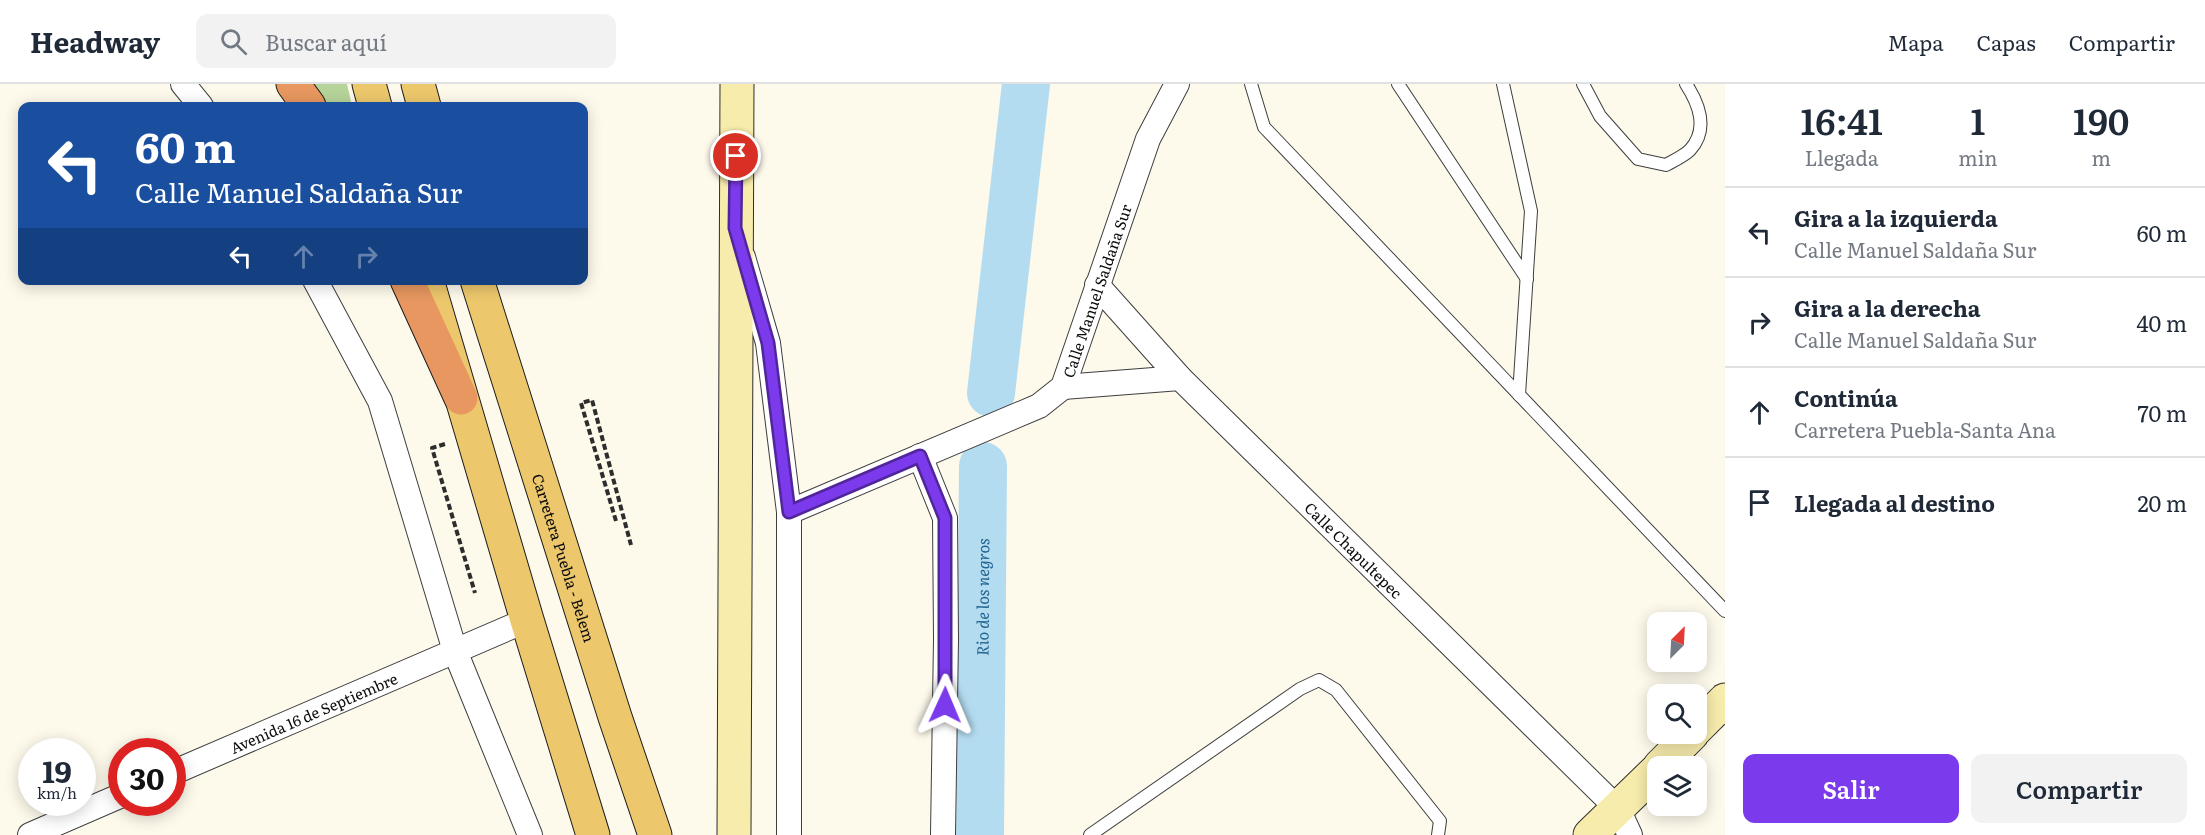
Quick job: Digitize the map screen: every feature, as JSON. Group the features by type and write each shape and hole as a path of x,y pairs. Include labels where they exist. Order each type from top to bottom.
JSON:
{"highway":[{"path":"293,84 306,102"},
{"path":"409,285 461,398"}],"main road":[{"path":"369,84 374,102"},
{"path":"418,84 423,102"},
{"path":"428,285 526,620 593,835"},
{"name":"Carretera Puebla - Belem","path":"479,285 655,835"}],"street":[{"path":"183,84 198,102"},
{"path":"734,835 737,84"},
{"name":"Calle Manuel Saldaña Sur","path":"789,512 1039,405 1063,387 1148,139 1178,84"},
{"path":"735,228 768,343 789,512 789,835"},
{"path":"318,285 380,401 455,651 530,835"},
{"name":"Calle Chapultepec","path":"1097,285 1180,378 1624,822"},
{"path":"1063,387 1180,378"},
{"path":"920,456 945,518 943,835"},
{"name":"Avenida 16 de Septiembre","path":"186,767 526,620"},
{"path":"1707,718 1725,700"},
{"path":"1671,756 1682,744"},
{"path":"1590,835 1624,822 1647,787"},
{"path":"30,835 108,801"}],"lane":[{"path":"1251,84 1264,127 1725,612"},
{"path":"1398,84 1527,279"},
{"path":"1503,84 1532,211 1519,395"},
{"path":"1583,84 1600,116 1638,159 1666,165 1689,150 1699,135 1700,106 1686,84"},
{"path":"1090,835 1300,689 1319,680 1336,690 1440,821 1438,835"}],"path":[{"path":"616,521 581,403 592,400 631,544"},
{"path":"448,455 445,444 432,448 475,593"}],"green space":[{"path":"307,84 347,84 351,102 320,102"}],"waterway":[{"name":"Rio de los negros","path":"991,393 1026,84"},
{"name":"Rio de los negros","path":"980,835 983,466"}],"route":[{"path":"736,156 735,228 768,343 789,512 920,456 945,518 945,705"}]}
